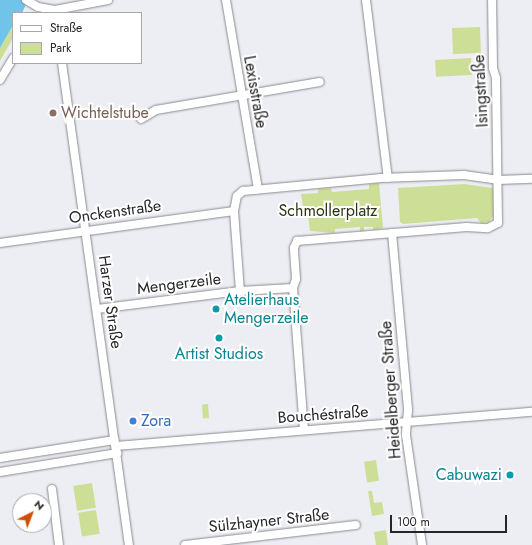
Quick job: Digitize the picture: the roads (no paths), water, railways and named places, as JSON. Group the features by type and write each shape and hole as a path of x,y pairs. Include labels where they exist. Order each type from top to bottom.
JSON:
{"street":[{"path":"26,0 38,7 52,10 108,0"},
{"path":"42,0 52,10"},
{"name":"Lexisstraße","path":"226,0 258,189"},
{"path":"366,0 388,178"},
{"name":"Isingstraße","path":"492,0 498,180"},
{"path":"0,80 12,60"},
{"name":"Harzer Straße","path":"62,64 129,545"},
{"path":"141,119 156,110 320,82"},
{"path":"293,288 240,291 234,211 240,193 258,189 388,178 464,175 498,180 532,179"},
{"path":"304,430 293,288 296,279 294,248 296,241 494,226 500,216 498,180"},
{"name":"Onckenstraße","path":"0,243 86,230 234,211"},
{"name":"Heidelberger Straße","path":"392,233 408,410 406,422 422,545"},
{"name":"Mengerzeile","path":"97,309 240,291"},
{"name":"Bouchéstraße","path":"0,458 116,446 532,412"},
{"name":"Bouchéstraße","path":"0,472 116,446"},
{"path":"52,489 59,545"},
{"name":"Sülzhayner Straße","path":"185,545 356,525"}],"water":[{"path":"0,0 28,0 22,12 12,12 12,27 0,48"}],"place":[{"name":"Wichtelstube","path":"53,113"},
{"name":"Atelierhaus Mengerzeile","path":"216,309"},
{"name":"Artist Studios","path":"219,338"},
{"name":"Zora","path":"133,421"},
{"name":"Cabuwazi","path":"510,475"}],"park label":[{"name":"Schmollerplatz","path":"328,211"}]}
